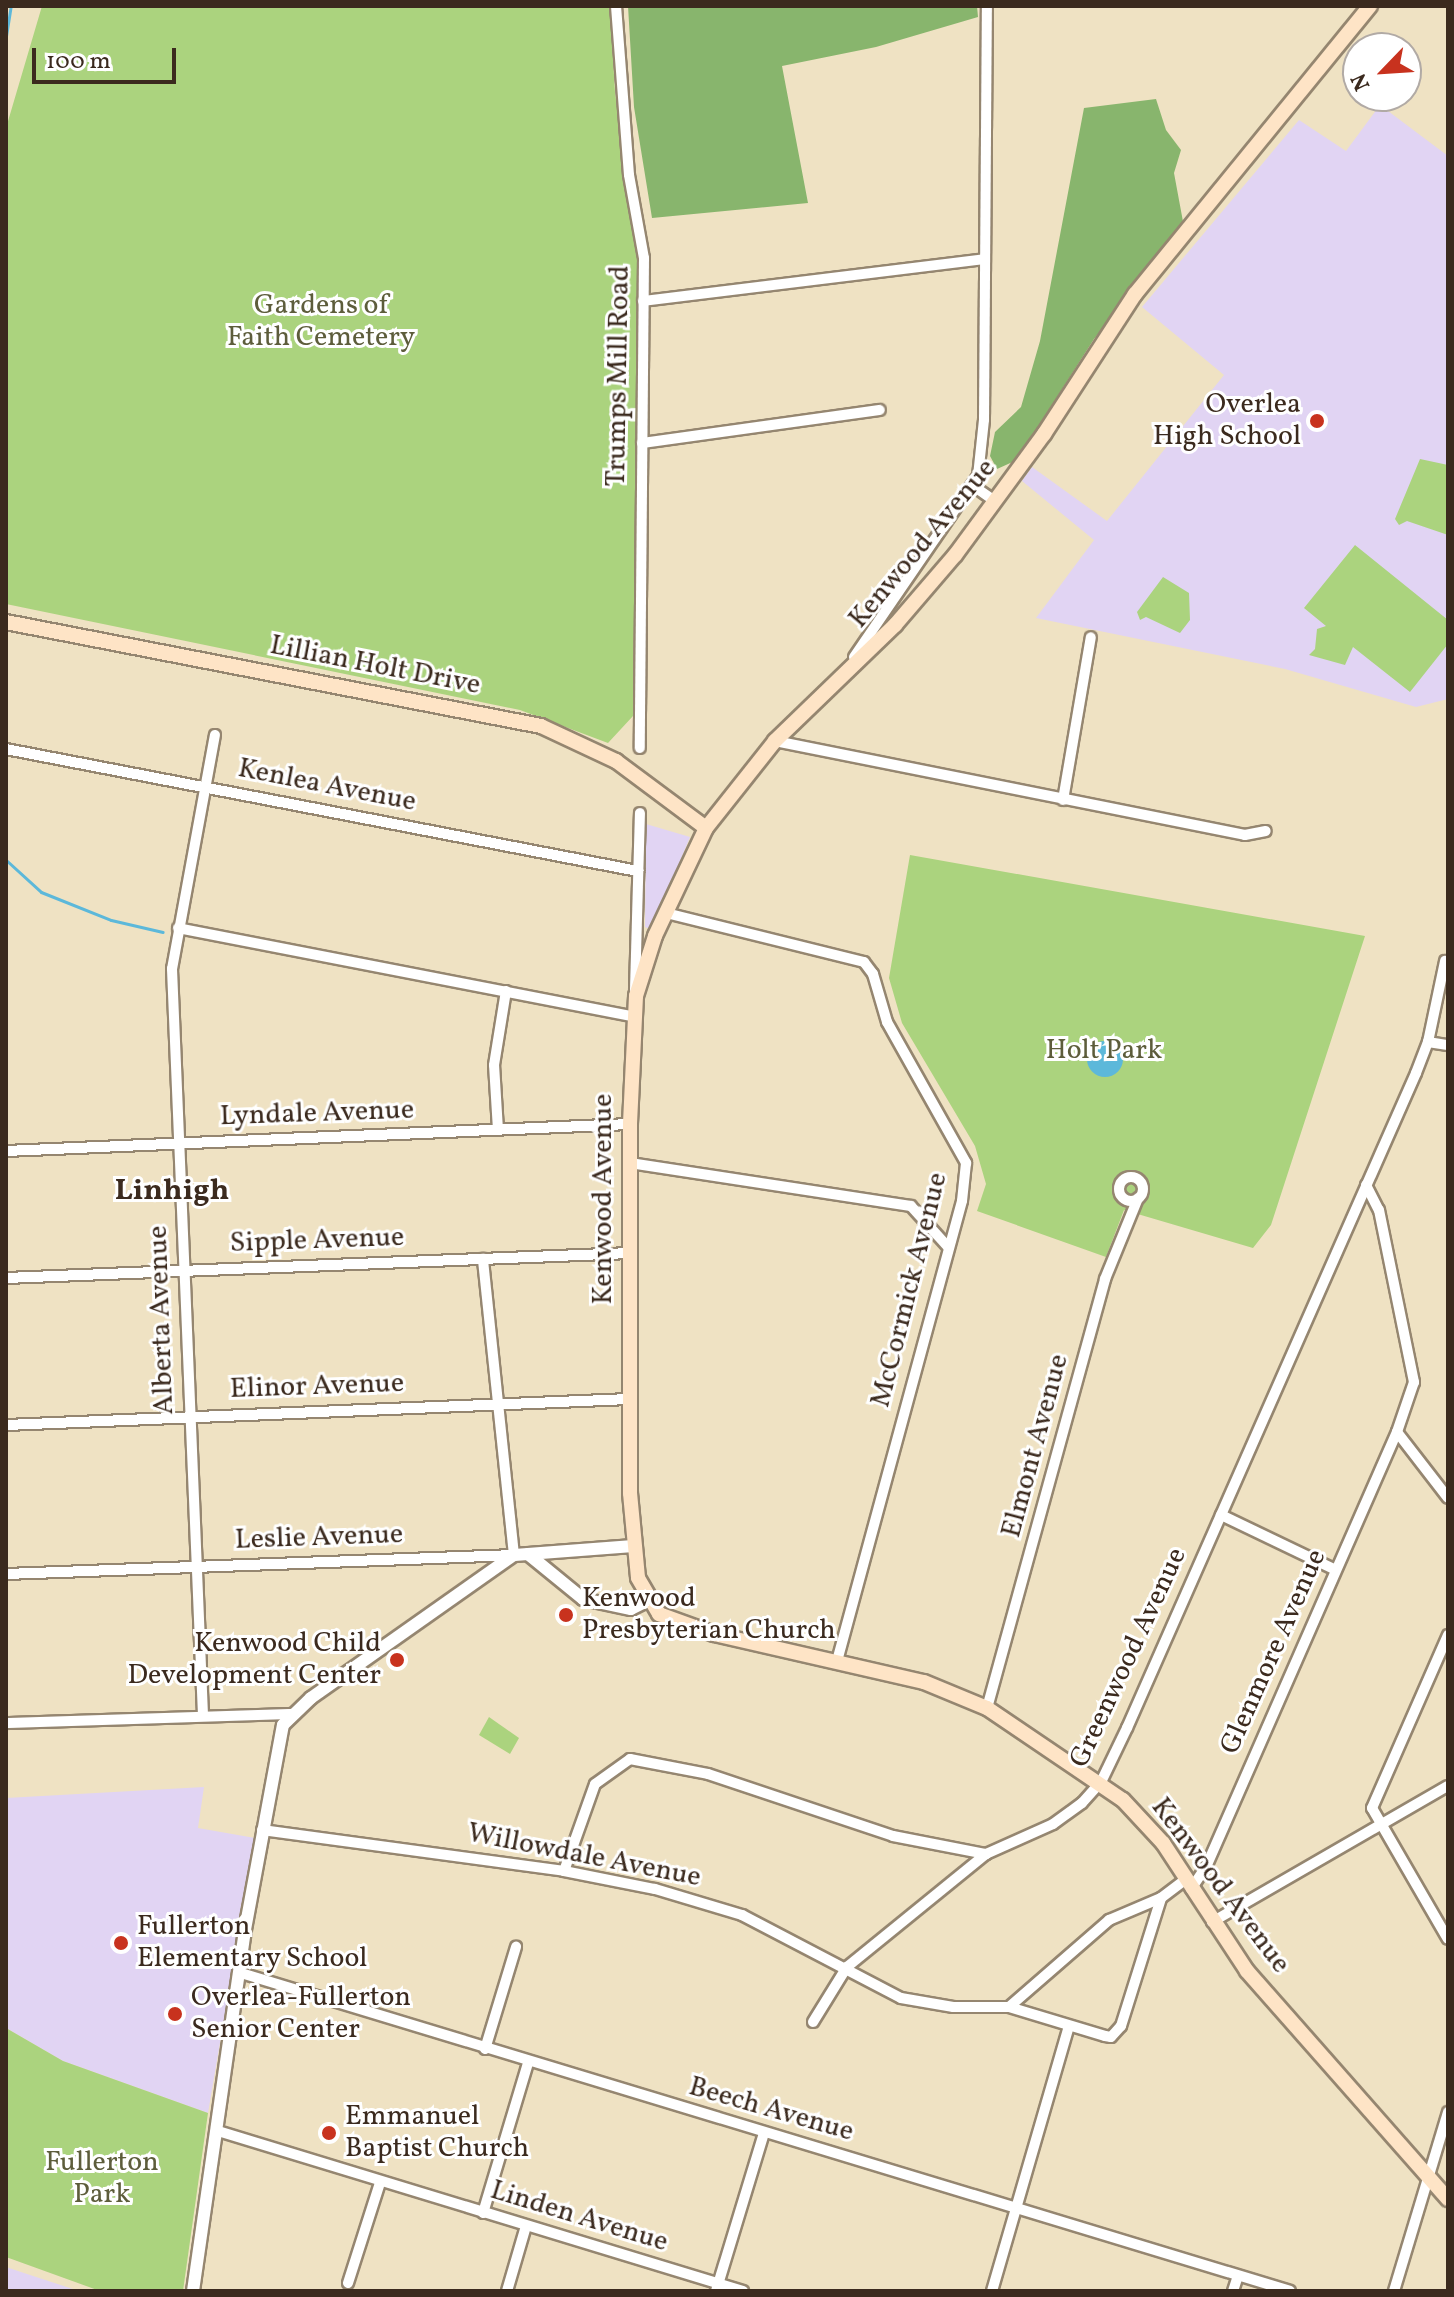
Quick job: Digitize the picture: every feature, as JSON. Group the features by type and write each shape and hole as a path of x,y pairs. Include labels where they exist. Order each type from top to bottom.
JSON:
{"main road":[{"name":"Kenwood Avenue","path":"1370,6 1135,294 995,501 913,604 775,741 706,828 666,913 636,996 630,1124 629,1399 634,1546 638,1578 647,1601 659,1614 693,1628 896,1672 987,1708 1101,1782 1146,1824 1247,1971 1448,2199"},
{"name":"Lillian Holt Drive","path":"6,622 541,726 616,761 706,828"}],"street":[{"name":"Trumps Mill Road","path":"616,6 629,175 643,244 640,748"},
{"path":"837,678 972,485 981,458 984,420 987,6"},
{"path":"643,301 983,259"},
{"path":"642,443 880,410"},
{"path":"972,485 995,501"},
{"path":"1063,800 1091,637"},
{"name":"Alberta Avenue","path":"203,1715 172,991 178,928 215,735"},
{"path":"775,741 1245,835 1266,831"},
{"name":"Kenlea Avenue","path":"6,749 638,871"},
{"path":"636,996 640,813"},
{"name":"McCormick Avenue","path":"666,913 868,966 887,1022 966,1163 962,1201 837,1660"},
{"path":"178,928 634,1017"},
{"name":"Greenwood Avenue","path":"813,2022 847,1967 986,1854 1062,1819 1101,1782 1428,1042 1445,961"},
{"path":"498,1130 494,1065 506,991"},
{"path":"1428,1042 1448,1045"},
{"name":"Lyndale Avenue","path":"6,1151 630,1124"},
{"path":"630,1163 911,1206 948,1247"},
{"name":"Glenmore Avenue","path":"1188,1884 1206,1867 1397,1432 1414,1382 1379,1210 1366,1185"},
{"name":"Elmont Avenue","path":"987,1708 1105,1279 1138,1198"},
{"name":"Sipple Avenue","path":"6,1278 630,1253"},
{"path":"193,2291 278,1737 292,1714 514,1555 483,1259"},
{"name":"Elinor Avenue","path":"6,1425 629,1399"},
{"path":"1397,1432 1448,1498"},
{"path":"1221,1515 1336,1570"},
{"name":"Leslie Avenue","path":"6,1574 514,1555 634,1546"},
{"path":"528,1554 583,1599 631,1609 647,1601"},
{"path":"1448,1635 1375,1799 1379,1825 1448,1939"},
{"path":"6,1723 292,1714"},
{"path":"564,1871 595,1784 618,1764 644,1758 708,1774 893,1836 986,1854"},
{"path":"1212,1922 1448,1786"},
{"name":"Willowdale Avenue","path":"262,1830 564,1871 717,1906 847,1967 910,2001 1009,2007 1111,2037 1121,2026 1161,1898"},
{"path":"1009,2007 1109,1920 1188,1884"},
{"path":"485,2049 516,1947"},
{"name":"Beech Avenue","path":"241,1973 528,2063 1290,2291"},
{"path":"992,2291 1069,2026"},
{"path":"483,2213 528,2063"},
{"path":"1394,2291 1448,2112"},
{"name":"Linden Avenue","path":"218,2131 717,2287 743,2291"},
{"path":"717,2287 764,2133"},
{"path":"348,2283 380,2183"},
{"path":"507,2291 526,2226"},
{"path":"1233,2291 1238,2276"}],"shaded area":[{"name":"Overlea High School","path":"1375,112 1389,112 1448,156 1448,699 1416,707 1285,669 1036,618 1094,540 1022,481 1032,467 1107,521 1224,375 1142,307 1299,120 1346,151"},
{"path":"646,824 690,837 652,930 645,927"},
{"name":"Fullerton Elementary School","path":"204,1787 198,1828 255,1838 208,2113 63,2061 6,2028 6,1798"},
{"path":"6,2267 27,2274 79,2291 6,2291"}],"green space":[{"name":"Gardens of Faith Cemetery","path":"42,6 610,6 615,92 638,258 633,716 608,743 520,710 6,604 6,128"},
{"path":"628,6 977,6 978,17 876,47 782,66 808,203 652,218 634,107"},
{"path":"1156,99 1166,130 1181,150 1174,173 1184,227 1094,339 1017,460 997,469 990,456 995,432 1021,407 1040,341 1084,108"},
{"path":"1420,459 1448,465 1448,535 1407,521 1399,525 1395,519"},
{"path":"1355,545 1448,620 1448,644 1410,692 1353,647 1345,665 1309,655 1315,649 1317,629 1326,626 1304,608"},
{"path":"1163,577 1189,593 1190,620 1180,633 1146,617 1140,620 1137,612"},
{"name":"Holt Park","path":"910,855 1365,936 1271,1225 1253,1248 1124,1210 1106,1257 977,1211 986,1184 975,1146 902,1023 889,978"},
{"path":"489,1717 519,1738 510,1754 479,1735"},
{"name":"Fullerton Park","path":"6,2028 63,2061 208,2113 183,2291 100,2291 6,2257"}],"water":[{"path":"1105,1041 1118,1046 1123,1059 1118,1072 1105,1077 1092,1072 1087,1059 1092,1046"}],"waterway":[{"path":"6,36 11,6"},
{"path":"6,860 41,892 111,920 163,932"}],"place":[{"name":"Overlea High School","path":"1317,421"},
{"name":"Kenwood Presbyterian Church","path":"566,1615"},
{"name":"Kenwood Child Development Center","path":"397,1660"},
{"name":"Fullerton Elementary School","path":"121,1943"},
{"name":"Overlea-Fullerton Senior Center","path":"175,2014"},
{"name":"Emmanuel Baptist Church","path":"329,2133"}],"district":[{"name":"Linhigh","path":"172,1191"}]}
